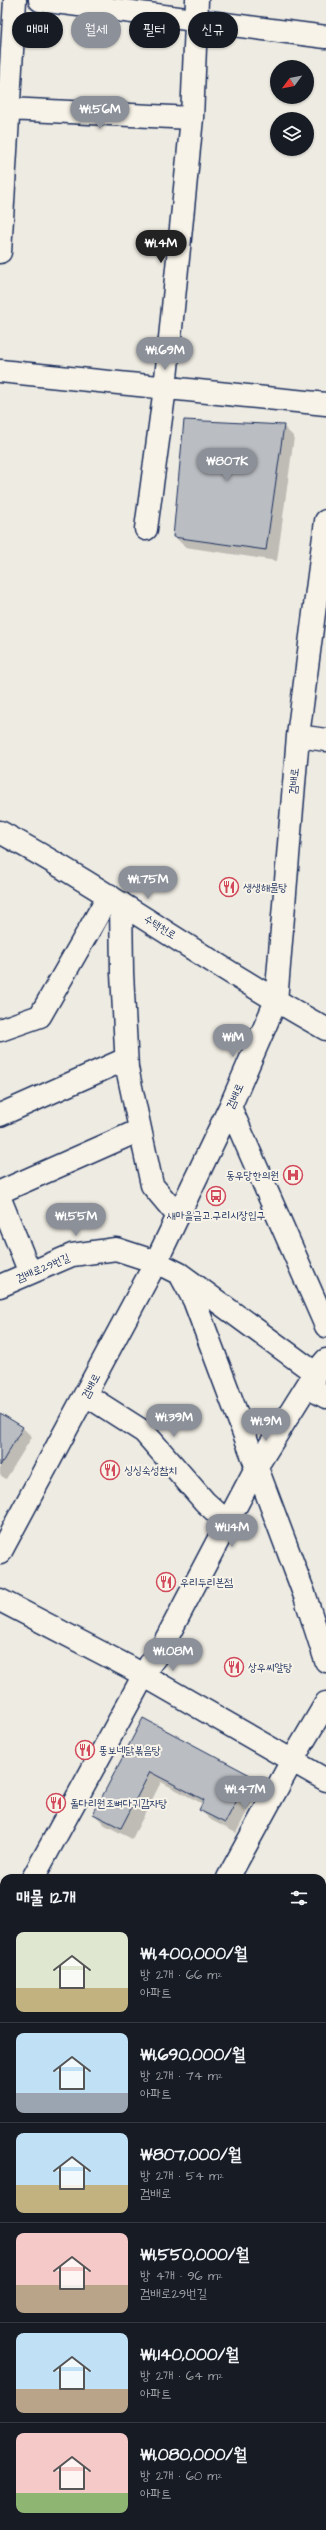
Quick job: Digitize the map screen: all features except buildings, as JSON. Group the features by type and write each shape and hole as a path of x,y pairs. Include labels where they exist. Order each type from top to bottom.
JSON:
{"street":[{"path":"0,252 15,0"},
{"path":"40,0 197,10 326,37"},
{"path":"146,529 166,388 192,118 197,10"},
{"path":"8,108 192,118"},
{"path":"0,371 326,404"},
{"name":"검배로","path":"0,1553 156,1262 230,1107 276,1001 298,736 326,521"},
{"path":"298,736 326,740"},
{"name":"수택천로","path":"0,832 115,899 276,1001 326,1029"},
{"path":"0,1030 40,1016 115,899"},
{"path":"115,899 122,973 126,1059 140,1130 152,1185 178,1216"},
{"path":"0,1115 126,1059"},
{"path":"230,1107 326,1326"},
{"path":"0,1192 140,1130"},
{"path":"0,1199 30,1273"},
{"name":"검배로29번길","path":"0,1286 72,1255 116,1249 156,1262 180,1274 321,1367"},
{"path":"180,1274 194,1300 257,1466 305,1596 326,1661"},
{"path":"321,1367 313,1390 326,1397"},
{"path":"41,1874 144,1675 160,1651 257,1466 321,1367"},
{"path":"86,1395 144,1432 206,1502 227,1522"},
{"path":"0,1600 144,1675 326,1780"},
{"path":"230,1874 292,1759 326,1703"}],"place":[{"name":"생생해물탕","path":"229,887"},
{"name":"동우당한의원","path":"293,1175"},
{"name":"새마을금고.구리시장입구","path":"216,1196"},
{"name":"싱싱숙성참치","path":"110,1470"},
{"name":"우리두리본점","path":"166,1582"},
{"name":"상우씨알탕","path":"234,1667"},
{"name":"뚱보네닭볶음탕","path":"85,1750"},
{"name":"돌다리원조뼈다귀감자탕","path":"56,1803"}]}
